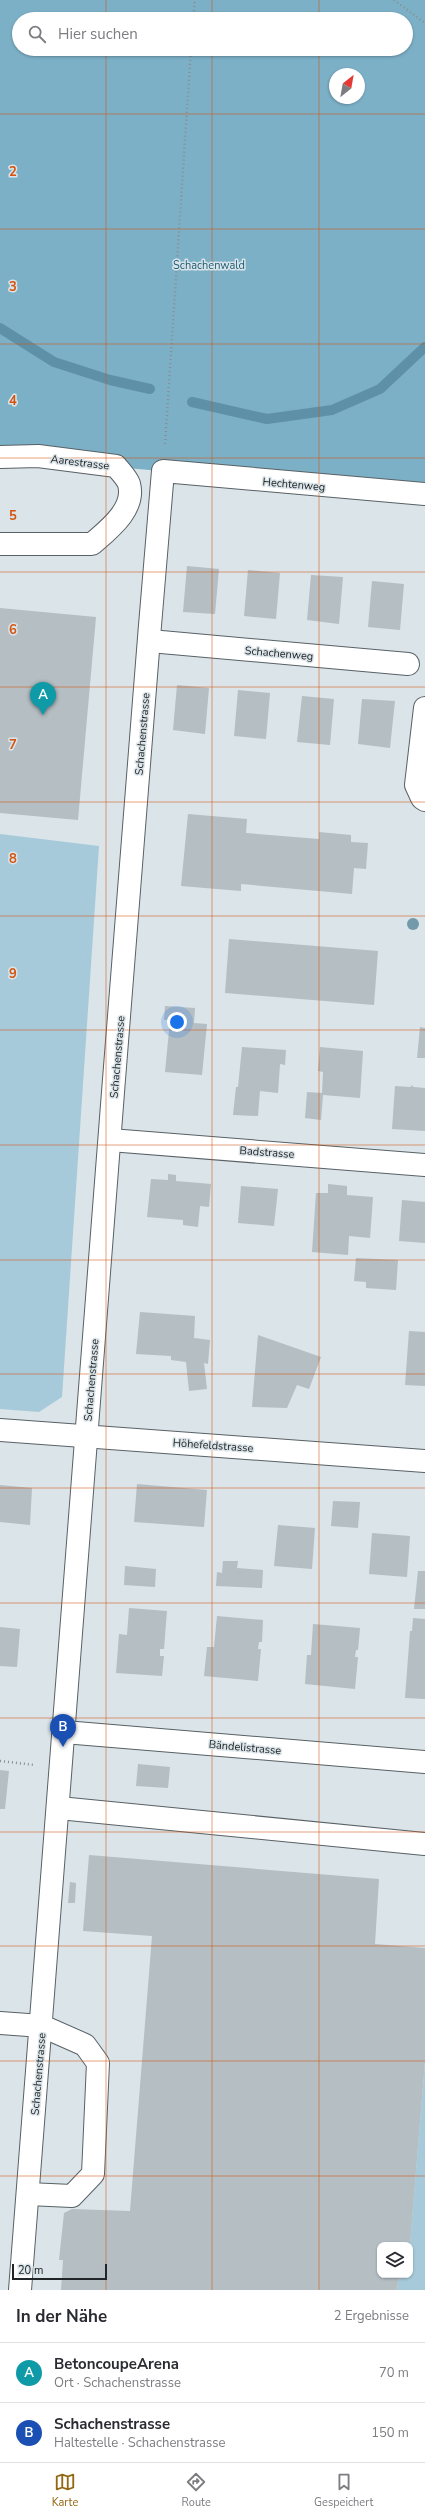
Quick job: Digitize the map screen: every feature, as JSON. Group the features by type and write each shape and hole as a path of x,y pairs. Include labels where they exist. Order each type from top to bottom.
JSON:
{"street":[{"name":"Aarestrasse","path":"0,457 38,456 116,466 129,483 129,501 117,522 92,544 0,544"},
{"name":"Hechtenweg","path":"163,471 425,494"},
{"name":"Schachenstrasse","path":"20,2290 42,2026 86,1437 163,471"},
{"name":"Schachenweg","path":"150,641 408,664"},
{"path":"425,708 416,785 422,798 425,800"},
{"name":"Badstrasse","path":"110,1140 425,1164"},
{"name":"Höhefeldstrasse","path":"0,1430 425,1460"},
{"name":"Bändelistrasse","path":"64,1732 425,1762"},
{"path":"59,1808 425,1844"},
{"path":"0,2023 42,2026 84,2045 98,2063 93,2174 72,2196 28,2194"}],"path":[{"path":"194,12 195,0"},
{"path":"394,0 410,12"},
{"path":"413,14 425,23"},
{"path":"163,471 191,56"},
{"path":"0,1762 62,1767"}],"shaded area":[{"path":"0,834 99,846 62,1397 39,1412 0,1409"},
{"path":"425,2062 425,2290 397,2290 399,2278 413,2278 413,2242 410,2242"}],"green space":[{"name":"Schachenwald","path":"0,0 425,0 425,494 0,457"}],"building":[{"path":"187,566 219,569 215,614 183,612"},
{"path":"248,570 280,573 276,619 244,616"},
{"path":"311,575 343,577 339,624 307,620"},
{"path":"372,581 404,584 400,630 368,627"},
{"path":"0,608 96,617 78,820 0,813"},
{"path":"177,685 209,688 205,734 173,730"},
{"path":"238,690 270,693 266,739 234,736"},
{"path":"302,696 334,699 330,745 297,742"},
{"path":"362,699 395,701 390,748 358,744"},
{"path":"188,814 247,819 246,833 319,839 319,832 351,835 351,842 368,843 366,869 354,868 352,894 241,884 241,891 181,886"},
{"path":"229,939 378,951 374,1005 225,993"},
{"path":"165,1006 195,1008 194,1023 207,1024 202,1075 165,1072 170,1020 164,1020"},
{"path":"420,1027 425,1028 425,1058 417,1058"},
{"path":"242,1047 286,1050 285,1065 280,1064 278,1093 260,1091 258,1116 233,1115 236,1087 238,1087"},
{"path":"320,1047 363,1051 360,1098 323,1095 321,1120 305,1118 307,1092 322,1093 323,1072 318,1071"},
{"path":"411,1085 414,1087 425,1088 425,1131 392,1129 395,1086 411,1087"},
{"path":"168,1174 176,1175 176,1181 211,1184 209,1207 200,1206 198,1227 183,1225 183,1220 147,1217 151,1179 168,1180"},
{"path":"328,1184 347,1186 347,1195 373,1197 370,1238 349,1236 348,1255 312,1252 316,1193 328,1193"},
{"path":"241,1186 278,1189 274,1226 238,1223"},
{"path":"402,1200 425,1202 425,1243 399,1241"},
{"path":"356,1258 398,1260 396,1290 366,1288 366,1282 354,1281"},
{"path":"140,1312 195,1316 194,1338 210,1340 208,1364 204,1363 207,1389 189,1391 186,1362 171,1360 171,1356 136,1354"},
{"path":"409,1331 425,1332 425,1386 405,1385"},
{"path":"258,1335 321,1357 309,1389 297,1385 287,1408 252,1407"},
{"path":"137,1484 207,1490 204,1527 134,1522"},
{"path":"0,1485 32,1488 30,1525 0,1522"},
{"path":"333,1501 360,1502 358,1528 331,1526"},
{"path":"278,1525 315,1528 312,1569 274,1566"},
{"path":"372,1533 410,1536 407,1577 369,1574"},
{"path":"223,1561 238,1561 237,1568 263,1570 262,1588 216,1586 217,1572 222,1573"},
{"path":"125,1566 156,1569 155,1587 124,1585"},
{"path":"418,1571 425,1571 425,1609 414,1609"},
{"path":"129,1608 167,1611 164,1649 160,1649 160,1656 164,1656 162,1676 116,1673 119,1634 127,1635"},
{"path":"217,1616 263,1620 262,1642 259,1642 258,1649 261,1649 258,1681 204,1676 207,1647 214,1647"},
{"path":"413,1618 425,1619 425,1699 405,1698 410,1631 412,1631"},
{"path":"313,1624 360,1628 358,1650 356,1650 355,1657 358,1657 355,1689 305,1684 307,1655 311,1655"},
{"path":"0,1627 20,1629 17,1667 0,1666"},
{"path":"138,1764 170,1767 168,1788 136,1786"},
{"path":"0,1770 9,1771 5,1809 0,1809"},
{"path":"89,1855 379,1879 375,1944 425,1948 425,2062 410,2242 377,2242 377,2278 399,2278 397,2290 61,2290 63,2260 59,2260 64,2213 72,2209 130,2211 152,1936 83,1931"},
{"path":"70,1882 76,1883 75,1903 68,1903"}],"waterway":[{"path":"0,328 54,362 110,380 150,389"},
{"path":"192,402 267,419 332,410 380,389 425,347"}],"place":[{"name":"BetoncoupeArena","path":"43,715"},
{"name":"Schachenstrasse","path":"63,1747"}]}
